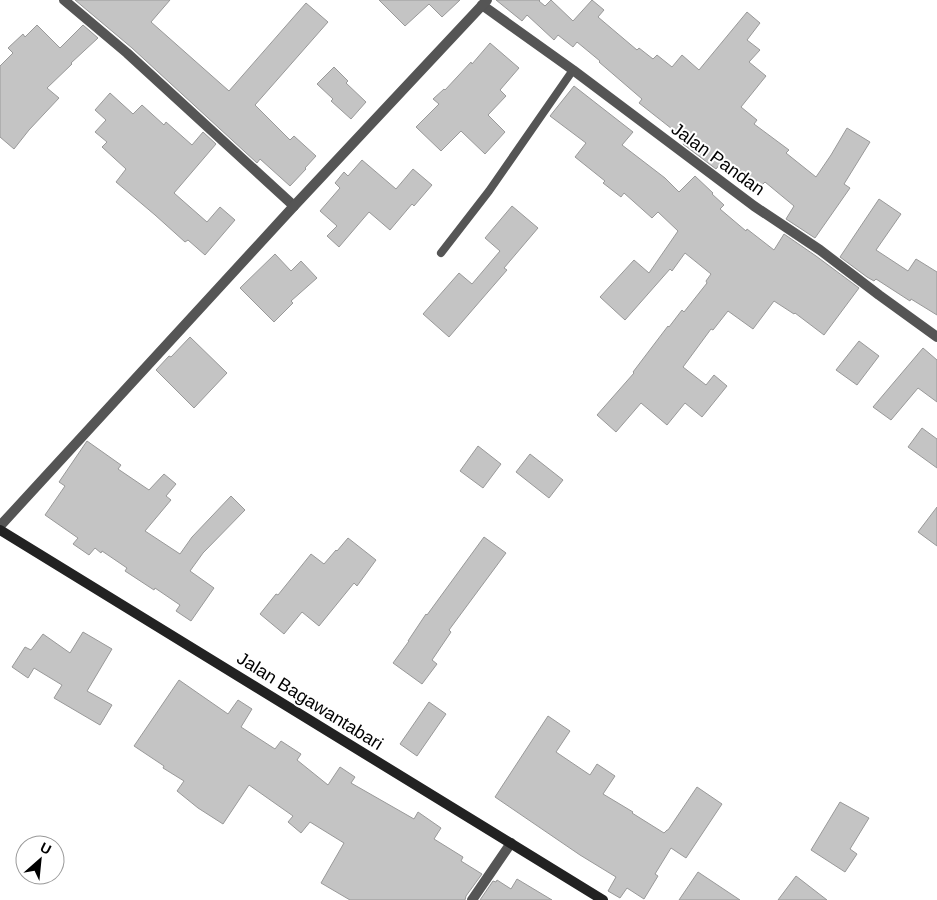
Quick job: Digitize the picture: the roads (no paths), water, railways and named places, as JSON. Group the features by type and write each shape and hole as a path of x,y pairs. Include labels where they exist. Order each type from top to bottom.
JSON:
{"street":[{"path":"64,0 127,53 294,206"},
{"path":"0,526 481,3"},
{"name":"Jalan Pandan","path":"481,3 746,200 820,250 937,337"},
{"name":"Jalan Bagawantabari","path":"0,530 604,900"},
{"path":"472,900 511,844"}],"lane":[{"path":"441,253 489,191 573,70"}]}
